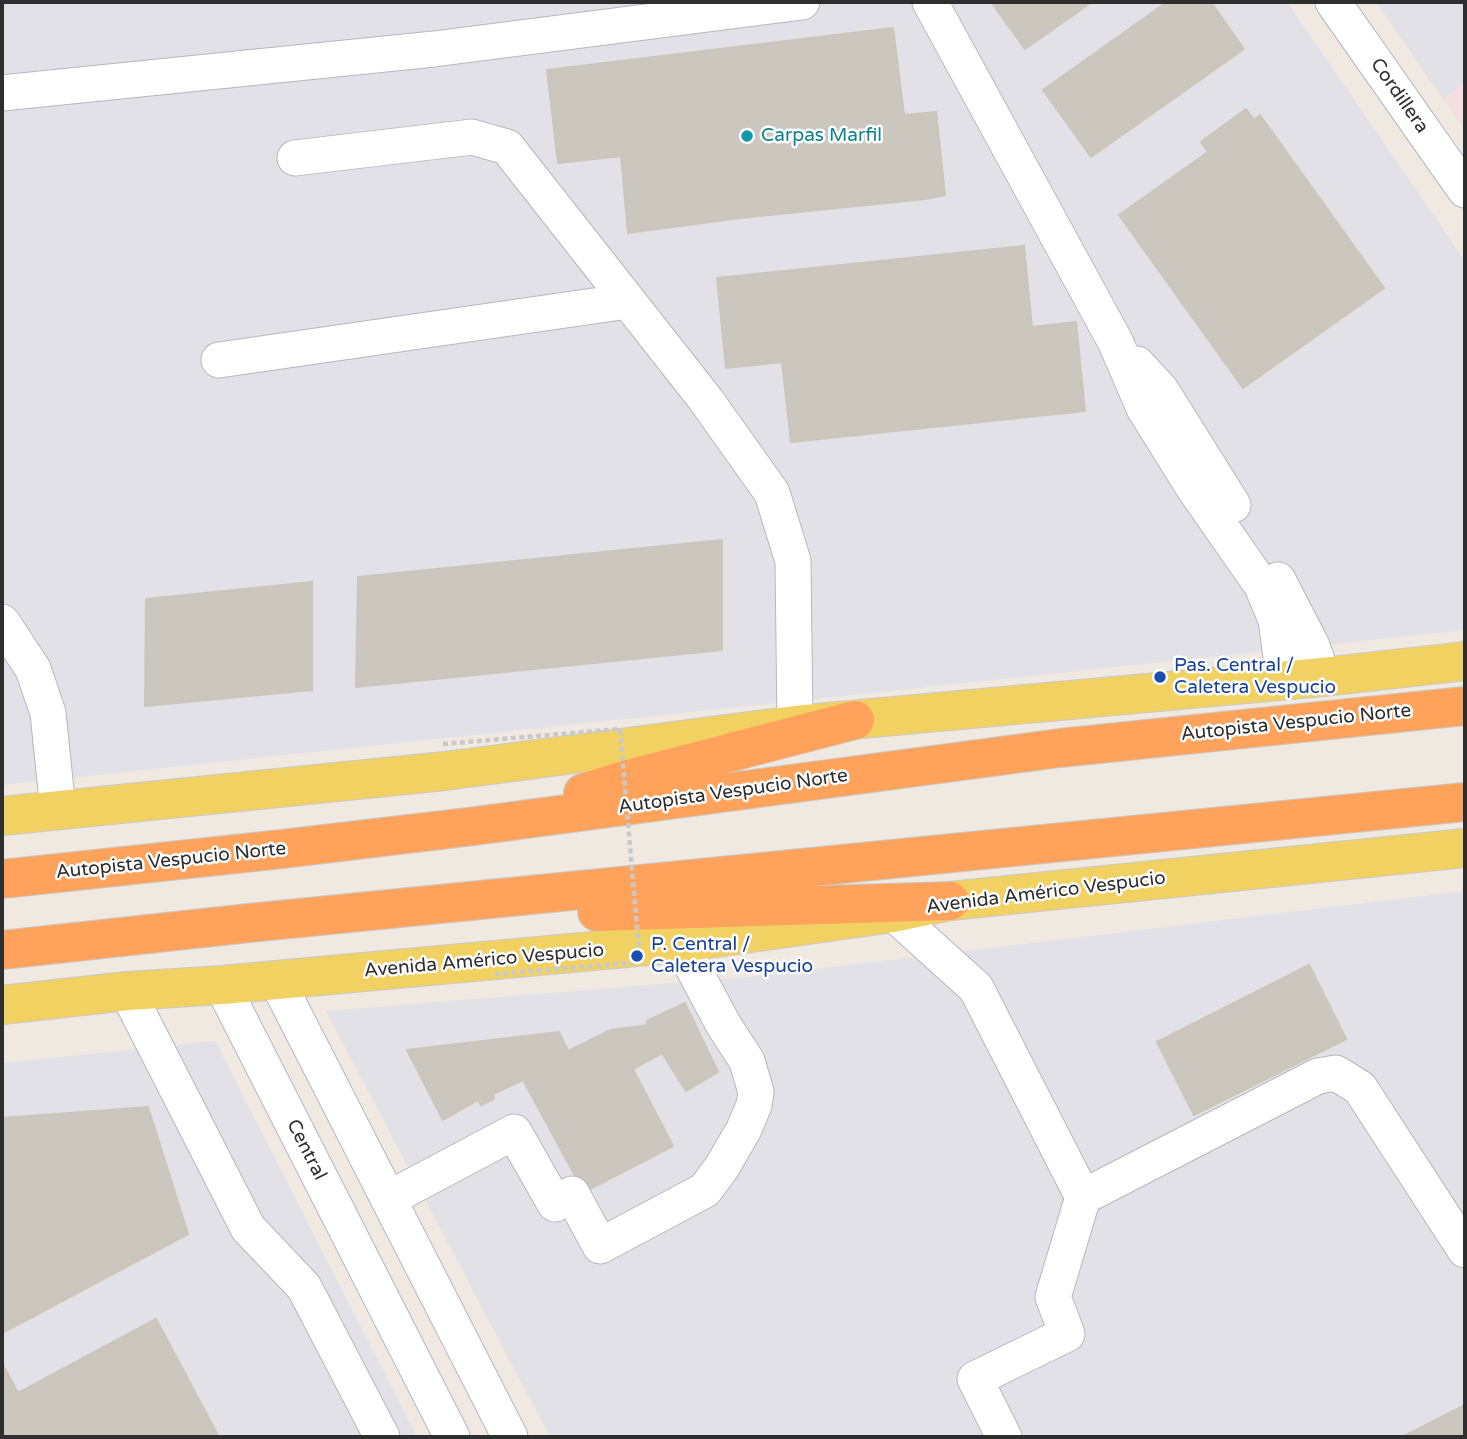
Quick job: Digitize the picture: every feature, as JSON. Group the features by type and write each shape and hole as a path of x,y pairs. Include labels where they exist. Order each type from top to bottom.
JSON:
{"highway":[{"name":"Autopista Vespucio Norte","path":"2,880 475,826 1060,748 1465,706"},
{"path":"475,826 617,782 855,720"},
{"path":"2,950 1465,802"},
{"path":"249,923 950,901"}],"main road":[{"path":"2,816 445,771 795,725 1323,677 1465,661"},
{"name":"Avenida Américo Vespucio","path":"2,1005 127,991 222,985 680,943 893,913 950,901 1465,848"}],"street":[{"path":"2,93 434,49 802,2"},
{"path":"930,2 1115,341 1144,408 1193,487 1262,586 1276,620 1284,679"},
{"name":"Cordillera","path":"1333,2 1465,190"},
{"path":"295,158 472,137 507,147 706,400 772,492 793,561 795,725"},
{"path":"219,360 628,301"},
{"path":"1115,341 1161,390 1179,415 1269,564 1304,629 1323,677"},
{"path":"2,622 33,669 48,713 58,810"},
{"path":"893,913 976,988 1083,1197 1053,1297 1067,1334 975,1379 1004,1437"},
{"path":"388,1199 514,1132 555,1203 572,1194 600,1246 705,1190 744,1129 754,1105 756,1092 747,1060 723,1024 680,943"},
{"path":"276,979 510,1437"},
{"name":"Central","path":"222,985 452,1437"},
{"path":"127,991 248,1228 304,1287 382,1437"},
{"path":"1083,1197 1318,1076 1336,1073 1360,1087 1465,1250"},
{"path":"390,1315 435,1291"}],"path":[{"path":"443,744 620,729 640,962 495,974"}],"shaded area":[{"path":"2,2 1287,2 1465,261 1465,630 2,785"},
{"path":"1376,2 1465,2 1465,130 1443,99"},
{"path":"1465,83 1465,130 1443,99"},
{"path":"1465,891 1465,1437 550,1437 326,1011 749,977"},
{"path":"215,1041 417,1437 2,1437 2,1063"}],"building":[{"path":"991,2 1092,2 1025,49"},
{"path":"1167,2 1211,2 1244,49 1091,157 1043,90"},
{"name":"Carpas Marfil","path":"893,28 904,115 936,112 945,195 628,233 621,156 558,163 547,70"},
{"path":"1246,109 1254,120 1260,115 1384,288 1243,388 1119,215 1208,152 1201,142"},
{"path":"1024,246 1032,327 1076,322 1085,411 791,442 782,362 726,368 717,278"},
{"path":"722,540 722,650 356,687 358,577"},
{"path":"312,582 312,690 145,706 146,599"},
{"path":"1309,965 1346,1039 1194,1115 1157,1042"},
{"path":"685,1003 718,1072 686,1091 662,1053 633,1069 673,1146 584,1192 523,1080 493,1094 494,1099 481,1105 478,1100 443,1120 407,1050 559,1032 568,1051 611,1030 648,1025 647,1021"},
{"path":"148,1107 188,1234 2,1333 2,1118"},
{"path":"156,1319 219,1437 2,1437 2,1363 18,1393"},
{"path":"1465,1405 1465,1437 1402,1437"}],"place":[{"name":"Carpas Marfil","path":"747,136"},
{"name":"Pas. Central / Caletera Vespucio","path":"1160,677"},
{"name":"P. Central / Caletera Vespucio","path":"637,956"}]}
